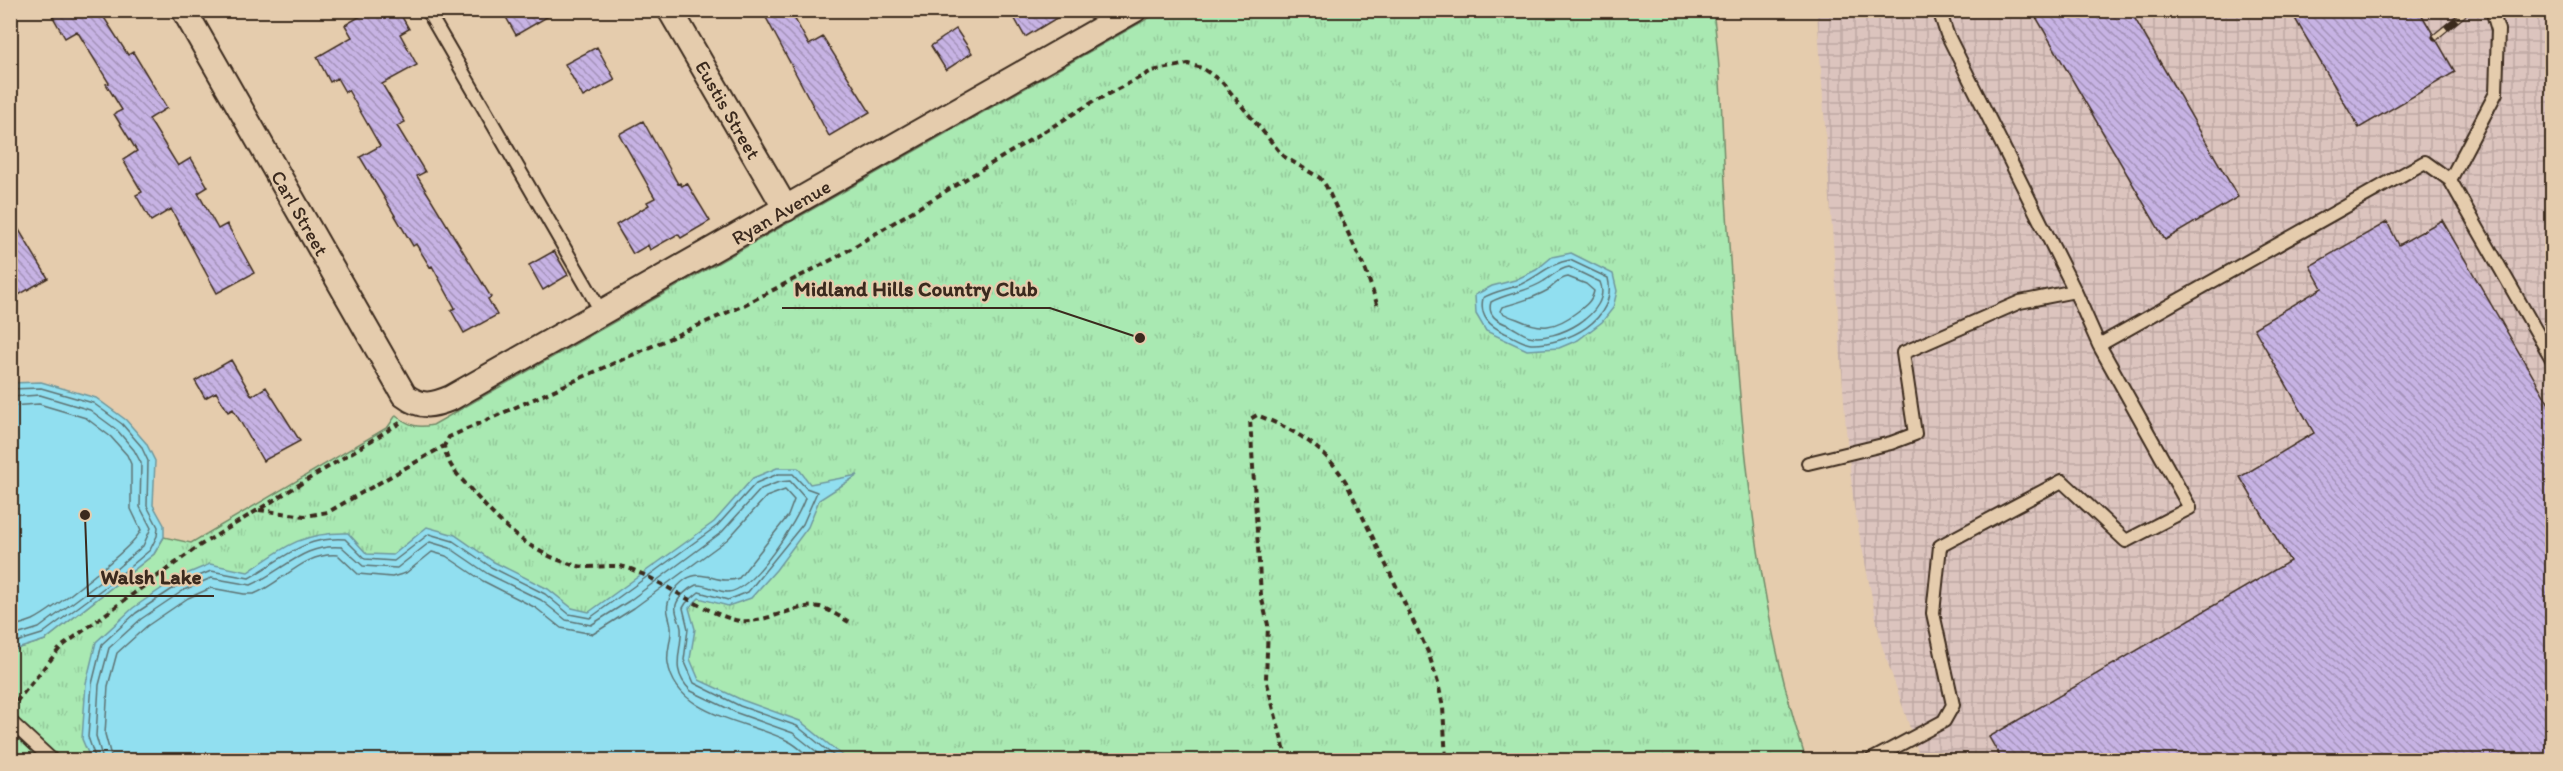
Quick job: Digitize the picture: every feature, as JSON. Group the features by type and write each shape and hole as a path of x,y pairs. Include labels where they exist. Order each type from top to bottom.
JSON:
{"street":[{"name":"Carl Street","path":"184,10 404,395 419,404"},
{"name":"Eustis Street","path":"670,10 786,209"},
{"name":"Ryan Avenue","path":"419,404 451,398 1131,11"}],"lane":[{"path":"427,10 602,313"},
{"path":"1870,760 1944,721 1953,705 1933,613 1941,546 2062,481 2127,541 2190,508 2099,345 2075,291 1947,34 1939,10"},
{"path":"2450,180 2496,93 2498,30 2492,10"},
{"path":"2099,345 2425,162 2450,180 2553,359"},
{"path":"1808,463 1891,443 1915,434 1903,353 2020,302 2075,291"},
{"path":"10,721 52,760"}],"path":[{"path":"259,510 305,516 328,512 444,446 449,437 744,305 837,257 1093,102 1152,71 1170,66 1188,64 1202,68 1222,82 1283,156 1320,178 1326,186 1366,271 1378,307"},
{"path":"10,709 61,647 199,546 382,436 401,423 419,404"},
{"path":"1287,760 1266,678 1268,625 1261,595 1250,419 1257,416 1280,425 1317,446 1333,461 1346,482 1428,652 1443,707 1446,760"},
{"path":"444,446 447,463 494,517 517,538 534,549 578,566 595,568 617,566 638,573 701,606 735,620 748,621 819,607 849,622"}],"shaded area":[{"path":"1817,11 2552,11 2552,760 1921,760 1881,643 1854,507 1846,430"}],"green space":[{"path":"1161,11 1713,11 1720,75 1735,329 1757,547 1786,690 1806,760 11,760 10,651 45,640 154,554 164,537 191,543 388,427 396,415 413,425 433,425"}],"water":[{"path":"1571,253 1613,274 1617,291 1613,308 1602,322 1578,340 1559,348 1527,350 1486,331 1476,314 1475,295 1492,286 1515,280 1536,270 1552,257"},
{"path":"41,382 96,398 126,420 146,443 155,461 153,505 164,525 164,537 154,554 45,640 11,651 11,383"},
{"path":"777,468 798,468 810,484 858,475 819,500 808,527 776,570 751,598 728,606 699,598 689,608 695,629 690,659 699,680 742,700 800,721 848,760 91,760 82,739 86,683 96,642 133,608 177,578 210,564 248,572 283,548 306,538 332,533 348,533 367,554 393,555 427,527 455,535 494,562 548,589 572,608 589,612 714,522 753,478"}],"building":[{"path":"49,10 113,10 103,16 128,55 133,52 167,108 149,119 178,166 191,158 208,187 198,193 218,229 227,224 254,273 217,293 171,209 151,221 136,195 142,192 123,160 137,151 114,114 122,110 106,84 109,83 77,31 65,38"},
{"path":"371,10 398,10 409,29 400,34 417,65 382,84 405,122 397,126 425,172 417,176 491,297 488,299 497,315 464,333 451,310 455,308 432,266 430,267 416,244 413,246 360,157 380,146 348,90 345,92 337,78 330,82 317,57 352,37 345,25"},
{"path":"502,10 559,10 516,35"},
{"path":"762,10 790,10 809,45 823,37 870,112 829,136"},
{"path":"1010,10 1070,10 1025,37"},
{"path":"2032,10 2130,10 2238,197 2165,240"},
{"path":"2290,10 2419,10 2455,72 2359,128"},
{"path":"956,29 972,53 946,70 931,46"},
{"path":"597,47 615,80 583,97 565,64"},
{"path":"643,121 678,184 682,186 687,183 710,221 681,238 678,234 650,250 648,245 633,254 616,225 649,205 647,202 655,198 619,134"},
{"path":"10,215 48,278 10,300"},
{"path":"2442,220 2553,411 2553,760 2002,760 1989,737 2290,561 2240,477 2314,433 2254,328 2322,288 2310,266 2387,222 2399,245"},
{"path":"554,251 568,275 543,290 529,265"},
{"path":"231,360 252,396 266,387 300,441 263,461 233,409 228,412 216,392 205,398 195,381"}],"railway":[{"path":"2435,37 2468,10"}],"place":[{"name":"Midland Hills Country Club","path":"1140,338"},
{"name":"Walsh Lake","path":"85,515"}]}
